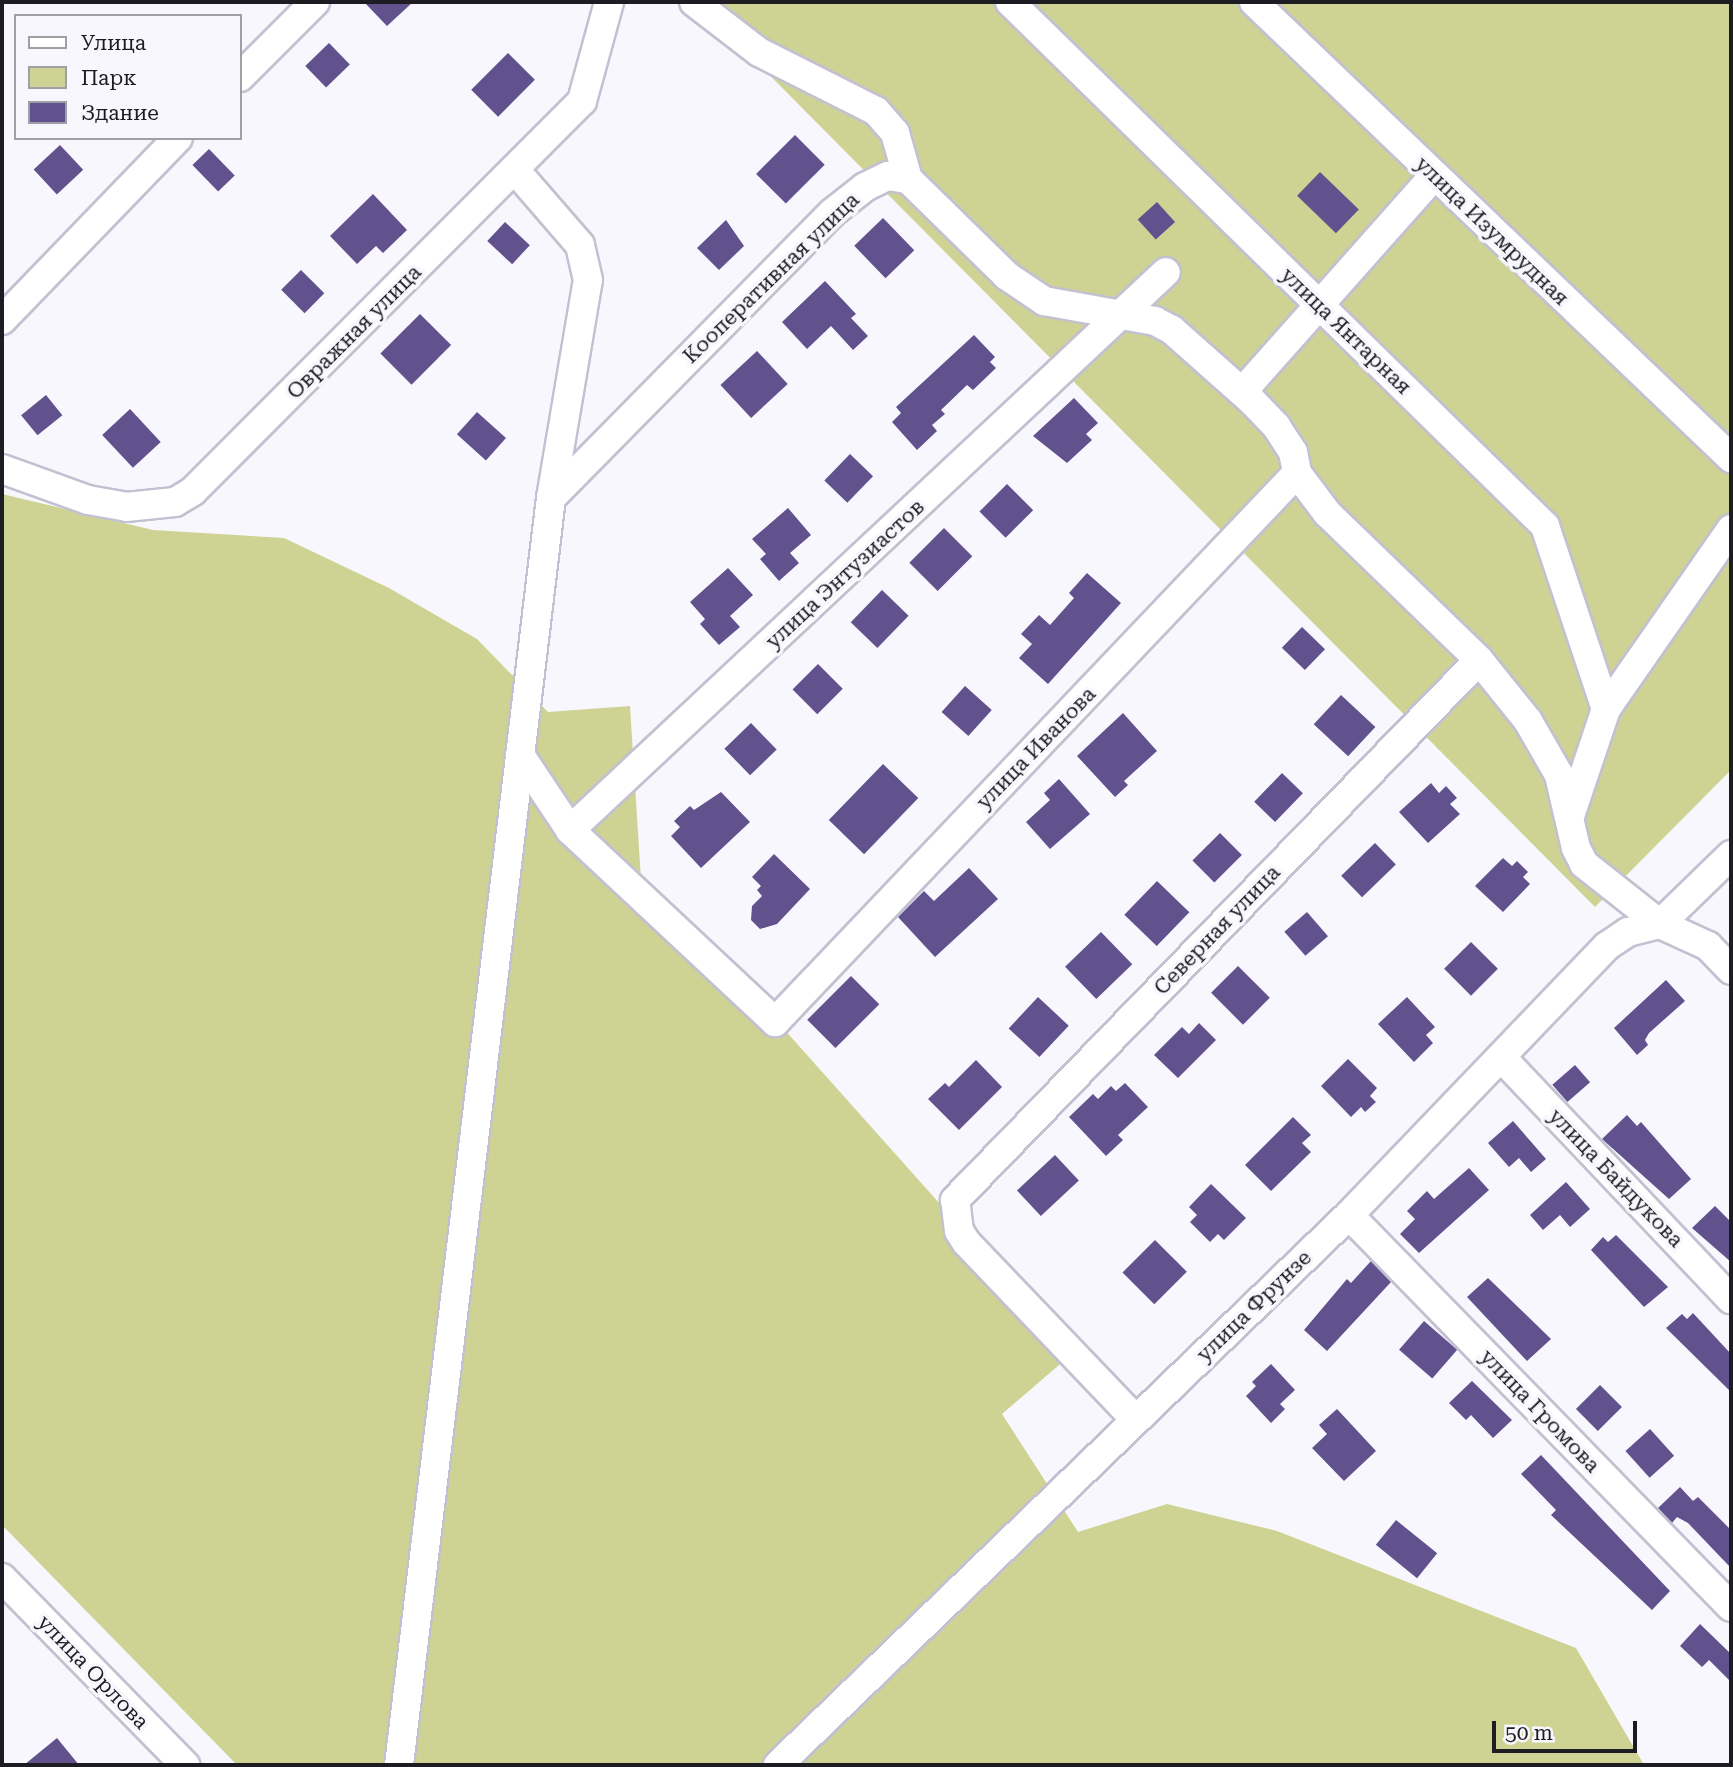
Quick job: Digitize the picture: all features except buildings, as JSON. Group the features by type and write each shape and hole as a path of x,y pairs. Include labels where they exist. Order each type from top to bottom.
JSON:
{"street":[{"path":"242,75 315,2"},
{"name":"Овражная улица","path":"2,469 101,502 126,507 175,502 193,491 516,171 582,102 609,2"},
{"path":"694,2 759,52 876,111 895,133 908,180 997,267 1044,302 1154,321 1172,330 1242,392 1276,426 1293,452 1297,474 1359,549 1479,660 1543,746 1571,813 1576,848 1584,864 1660,923 1693,936 1731,970"},
{"name":"улица Янтарная","path":"1010,2 1545,526 1606,709"},
{"name":"улица Изумрудная","path":"1254,2 1731,458"},
{"path":"2,320 176,140"},
{"path":"399,1765 551,498 588,279 587,262 580,245 516,171"},
{"name":"Кооперативная улица","path":"551,498 832,213 865,187 888,176 908,180"},
{"path":"1242,392 1434,176"},
{"name":"улица Энтузиастов","path":"570,830 1166,272"},
{"name":"улица Иванова","path":"570,830 775,1022 1297,474"},
{"path":"1571,813 1606,709 1731,529"},
{"name":"Северная улица","path":"1136,1420 966,1242 959,1231 955,1200 1479,660"},
{"path":"520,755 570,830"},
{"name":"улица Фрунзе","path":"778,1765 1349,1215 1607,946 1628,932 1660,923 1731,855"},
{"name":"улица Байдукова","path":"1501,1056 1731,1299"},
{"name":"улица Громова","path":"1349,1215 1731,1607"},
{"name":"улица Орлова","path":"2,1578 184,1765"}],"green space":[{"path":"697,2 1731,2 1731,770 1595,907"},
{"path":"2,494 153,530 284,538 389,588 477,639 548,712 630,706 641,880 708,944 1073,1353 1002,1414 1078,1532 1167,1504 1277,1531 1576,1648 1644,1765 237,1765 2,1525"}]}
